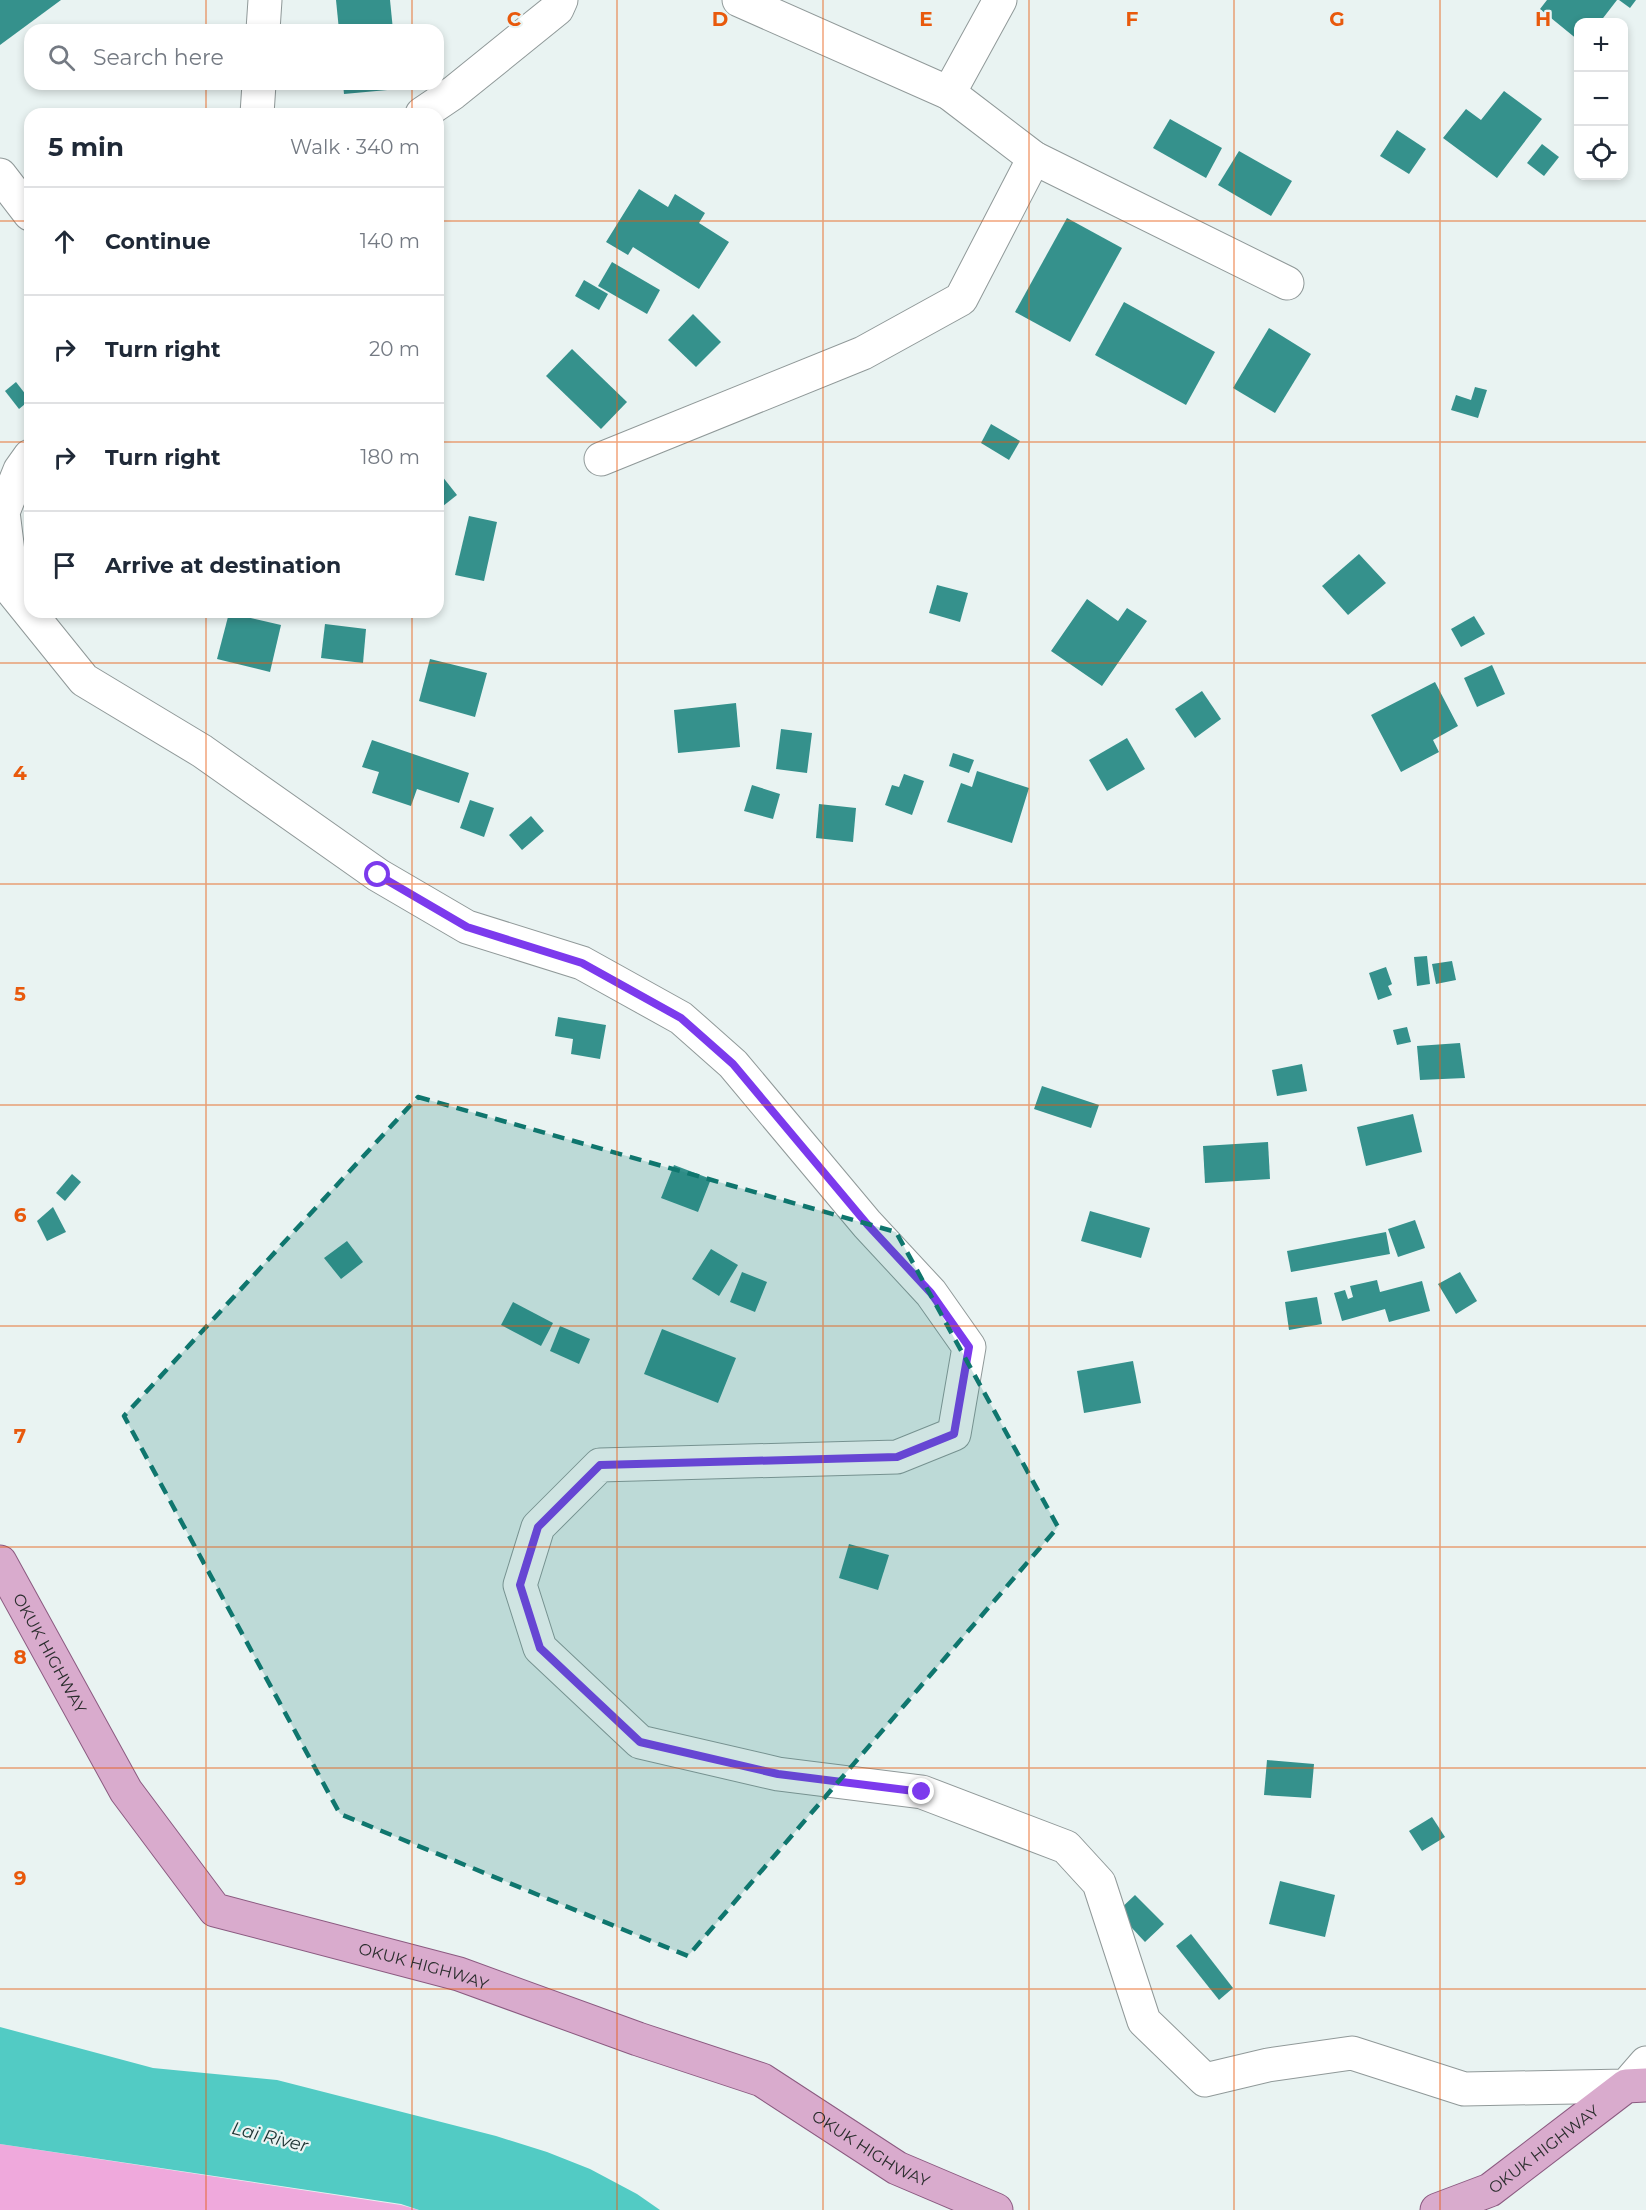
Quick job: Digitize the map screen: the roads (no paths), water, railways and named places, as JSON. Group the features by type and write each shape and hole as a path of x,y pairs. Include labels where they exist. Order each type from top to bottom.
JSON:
{"main road":[{"name":"OKUK HIGHWAY","path":"0,1562 126,1791 215,1910 459,1974 638,2039 762,2080 897,2168 996,2210"},
{"name":"OKUK HIGHWAY","path":"1437,2210 1490,2190 1639,2078"}],"street":[{"path":"263,24 265,0"},
{"path":"431,108 453,93 557,9 561,0"},
{"path":"739,0 949,93 1034,158 1287,283"},
{"path":"949,93 1000,0"},
{"path":"257,108 259,90"},
{"path":"601,459 863,353 961,299 1034,158"},
{"path":"0,175 24,206"},
{"path":"24,464 3,512 14,592 24,605"},
{"path":"35,618 84,680 202,751 378,875 467,927 582,963 681,1018 733,1064 867,1224 931,1293 969,1347 954,1434 897,1457 600,1465 538,1527 520,1585 540,1648 640,1742 778,1774 922,1792 1066,1847 1099,1883 1144,2021 1205,2080 1268,2065 1352,2053 1464,2089 1639,2078"}],"water":[{"name":"Lai River","path":"0,2027 153,2068 277,2080 496,2136 590,2169 637,2194 660,2210 419,2210 401,2204 0,2144"}]}
